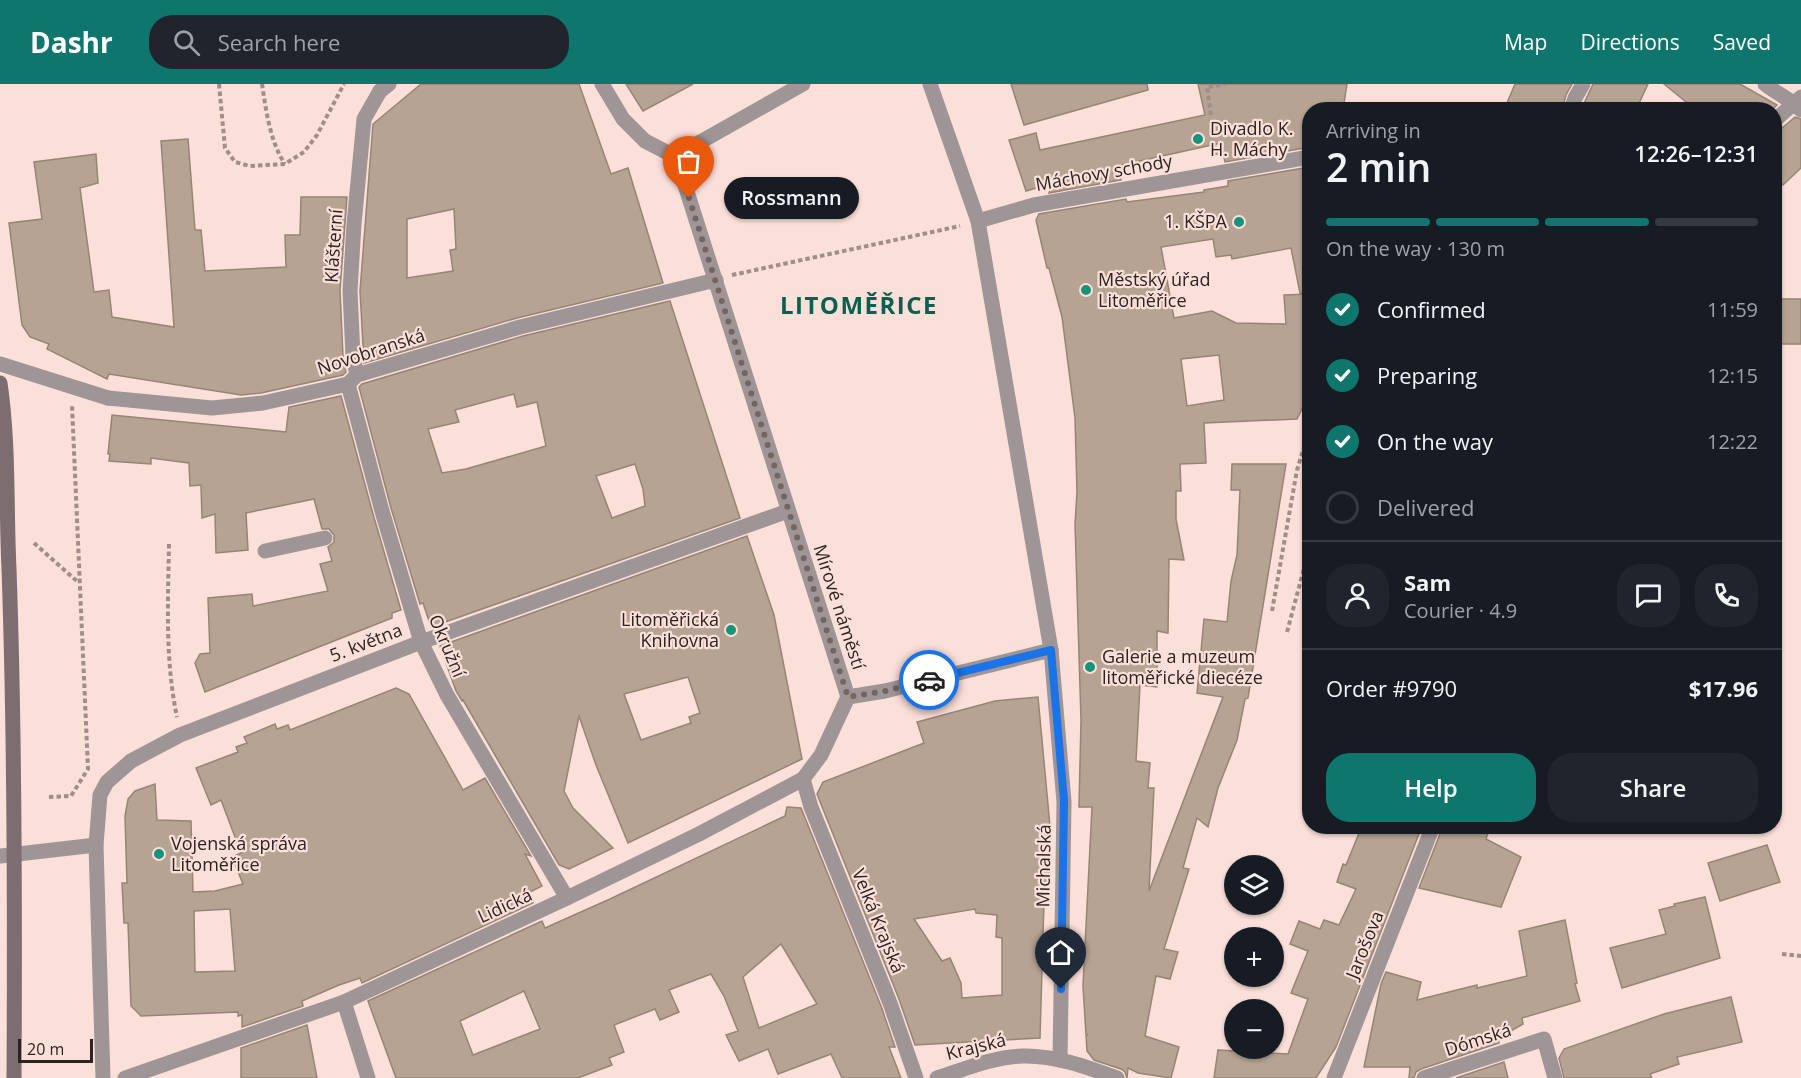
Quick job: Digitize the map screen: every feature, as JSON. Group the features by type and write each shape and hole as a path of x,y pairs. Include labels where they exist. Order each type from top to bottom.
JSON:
{"main road":[{"path":"0,383 5,420 3,495 14,704 7,855 14,1078"}],"street":[{"path":"602,84 623,119 645,141 676,158 803,84"},
{"path":"930,84 978,221 1051,650"},
{"path":"1574,102 1583,84"},
{"path":"1766,84 1774,92 1799,103"},
{"name":"Klášterní","path":"352,379 350,291 364,119 384,88"},
{"path":"1782,115 1799,103"},
{"name":"Mírové náměstí","path":"676,158 848,697 885,691 1051,650"},
{"name":"Máchovy schody","path":"978,221 1034,205 1302,158"},
{"name":"Novobranská","path":"0,364 108,398 212,408 263,403 352,379 520,327 716,280"},
{"name":"Okružní","path":"352,379 381,526 421,642 447,695 567,898"},
{"name":"5. května","path":"104,1078 96,845 100,795 107,782 130,761 180,735 421,642 788,511"},
{"path":"266,551 325,538"},
{"name":"Michalská","path":"1051,650 1064,801 1060,1060"},
{"name":"Lidická","path":"125,1078 344,1002 699,834 803,779 821,755 848,697"},
{"name":"Velká Krajská","path":"803,779 811,807 890,1003 916,1078"},
{"name":"Jarošova","path":"1334,1078 1430,834"},
{"path":"7,855 96,845"},
{"path":"344,1002 368,1078"},
{"name":"Dómská","path":"1424,1078 1544,1039 1555,1078"},
{"name":"Krajská","path":"937,1078 998,1059 1024,1056 1060,1060"},
{"path":"1060,1060 1082,1065 1117,1078"}],"path":[{"path":"219,84 225,148 236,162 250,166 285,164 304,152 317,135 344,84"},
{"path":"262,84 278,153 285,164"},
{"path":"1211,115 1206,87 1225,84"},
{"path":"716,280 978,221"},
{"path":"49,797 71,796 88,770 71,386"},
{"path":"1272,611 1297,470 1302,454"},
{"path":"34,543 80,584"},
{"path":"169,544 168,625 174,705 180,735"},
{"path":"1287,632 1302,576"},
{"path":"1782,954 1801,956"}],"building":[{"path":"421,84 579,84 611,174 628,168 663,283 517,318 364,363 360,291 373,124","holes":["454,209 456,249 450,250 453,271 407,278 407,219"]},
{"path":"626,84 693,84 643,111"},
{"path":"1011,84 1147,84 1148,90 1024,125"},
{"path":"1198,84 1347,84 1344,102 1302,102 1302,148 1225,162 1221,143 1117,166 1121,180 1049,193 1053,183 1026,191 1009,140 1036,133 1040,150 1205,115"},
{"path":"1515,84 1572,84 1564,102 1507,102"},
{"path":"1593,84 1648,84 1640,102 1585,102"},
{"path":"1664,84 1740,84 1772,102 1686,102"},
{"path":"1795,117 1801,119 1801,168 1783,185 1782,184 1782,128"},
{"path":"188,139 195,230 201,230 205,271 286,267 285,235 300,235 301,197 347,197 340,290 343,356 346,372 343,375 261,393 241,395 109,374 107,379 47,349 49,344 30,337 22,325 9,223 42,219 34,162 96,154 98,183 80,188 94,292 109,290 112,317 174,327 161,141"},
{"path":"1302,168 1302,293 1300,293 1291,248 1232,259 1231,255 1216,257 1213,239 1161,247 1174,318 1212,311 1236,323 1286,324 1284,295 1302,294 1302,409 1297,419 1204,423 1206,463 1180,464 1181,491 1176,491 1176,519 1184,560 1169,559 1168,633 1157,631 1157,687 1140,685 1136,761 1150,763 1148,788 1154,788 1149,891 1223,697 1197,693 1204,619 1227,622 1231,581 1237,555 1240,490 1231,490 1232,464 1286,464 1248,698 1245,699 1237,740 1218,788 1208,827 1197,818 1183,868 1189,869 1164,949 1178,952 1170,979 1156,976 1145,1036 1179,1047 1171,1078 1138,1073 1128,1068 1127,1078 1121,1069 1094,1060 1087,1051 1083,986 1092,807 1079,807 1081,720 1075,524 1077,492 1075,418 1062,317 1049,268 1047,268 1036,220 1039,214 1126,199 1127,202 1204,192 1204,190 1228,186 1228,181","holes":["1219,355 1224,400 1187,406 1181,359"]},
{"path":"1782,299 1801,299 1801,344 1782,344"},
{"path":"670,301 740,518 431,627 423,603 420,604 391,508 359,387 362,384 523,336","holes":["514,394 517,407 537,402 546,446 466,469 442,473 428,429 459,422 455,410","635,464 643,489 645,506 612,518 596,476"]},
{"path":"341,396 401,610 392,613 392,618 205,692 195,663 200,654 210,653 208,598 252,594 253,606 328,591 320,564 332,561 328,547 334,542 334,535 329,529 322,529 314,499 246,513 248,550 216,553 215,514 202,518 201,485 190,486 189,463 151,458 151,464 109,461 112,415 286,432 289,407"},
{"path":"747,536 774,615 802,759 628,843 579,716 564,791 573,808 613,848 569,869 559,865 456,691 440,646","holes":["688,677 700,713 689,717 691,723 641,740 624,694"]},
{"path":"396,688 409,694 463,790 485,778 531,856 525,854 542,886 528,893 533,903 362,983 360,978 339,985 302,1001 303,1006 242,1027 242,1015 238,1016 238,1012 141,1016 131,1006 128,923 124,923 122,883 127,883 125,816 128,799 135,791 155,784 157,820 191,821 193,892 215,891 243,884 232,857 241,853 221,800 211,805 196,768 238,752 236,747 247,743 244,737 275,724 277,729 288,725 290,730","holes":["230,909 235,971 195,972 194,911"]},
{"path":"1038,697 1051,837 1047,902 1044,902 1040,1038 915,1045 899,999 817,794 823,782 924,743 917,722 995,701","holes":["975,909 976,913 997,915 996,937 1002,938 1002,995 962,998 961,983 950,958 942,961 914,919"]},
{"path":"787,807 801,808 881,1006 895,1047 889,1047 901,1078 842,1078 831,1054 778,1074 768,1049 739,1061 726,1035 738,1031 724,996 711,974 669,990 679,1012 660,1020 655,1009 614,1025 624,1052 609,1058 612,1065 578,1078 396,1078 368,1001 542,921 545,928 785,816","holes":["781,944 817,1004 759,1028 743,977","524,991 540,1029 473,1055 460,1021"]},
{"path":"1359,834 1419,834 1336,1047 1316,1078 1214,1078 1218,1050 1224,1050 1224,1059 1284,1059 1284,1054 1288,1054 1308,999 1291,993 1308,951 1290,944 1299,921 1320,929 1324,920 1339,925 1356,889 1337,882 1343,864 1346,865"},
{"path":"1440,834 1488,834 1486,839 1521,857 1501,907 1419,888"},
{"path":"1767,845 1780,882 1720,901 1708,863"},
{"path":"1705,897 1720,958 1622,988 1610,948 1666,934 1659,910"},
{"path":"1565,920 1577,983 1575,984 1580,1001 1522,1018 1523,1024 1498,1038 1499,1043 1421,1069 1416,1072 1414,1078 1409,1078 1410,1067 1364,1067 1381,984 1386,972 1421,982 1417,1000 1477,985 1477,988 1527,976 1519,931"},
{"path":"1731,997 1742,1042 1677,1057 1679,1064 1650,1074 1652,1078 1564,1078 1559,1058 1564,1049 1664,1014"},
{"path":"307,1025 317,1078 241,1078 241,1048"},
{"path":"1504,1062 1508,1078 1456,1078"}],"way so far":[{"path":"689,198 848,697 929,680"}],"place":[{"name":"Divadlo K. H. Máchy","path":"1198,139"},
{"name":"Rossmann","path":"689,198"},
{"name":"1. KŠPA","path":"1239,222"},
{"name":"Městský úřad Litoměřice","path":"1086,290"},
{"name":"Litoměřická Knihovna","path":"731,630"},
{"name":"Galerie a muzeum litoměřické diecéze","path":"1090,667"},
{"name":"Vojenská správa Litoměřice","path":"159,854"}],"district":[{"name":"LITOMĚŘICE","path":"859,306"}],"route":[{"path":"929,680 1051,650 1064,801 1061,989"}]}
